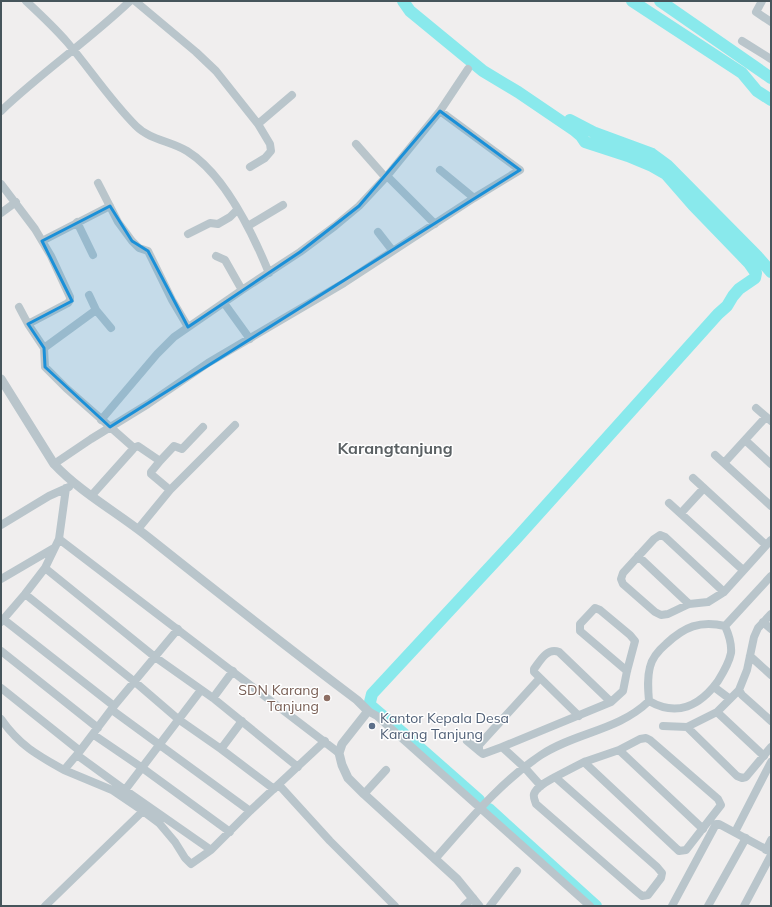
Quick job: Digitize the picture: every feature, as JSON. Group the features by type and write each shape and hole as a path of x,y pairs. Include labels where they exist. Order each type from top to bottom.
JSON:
{"street":[{"path":"26,1 45,18 74,50 113,100 138,128 152,136 178,147 195,157 216,179 248,226 269,273"},
{"path":"1,111 38,77 104,26 130,1"},
{"path":"135,1 216,71 258,124 270,144 271,151 266,158 250,166"},
{"path":"762,1 756,12 771,22"},
{"path":"742,41 771,59"},
{"path":"101,420 157,354 174,337 269,273 335,226 359,206 386,177 440,110 468,69"},
{"path":"258,124 292,95"},
{"path":"54,464 148,404 208,363 344,283 392,250 520,170 440,110"},
{"path":"356,144 386,177 435,224"},
{"path":"440,170 474,198"},
{"path":"98,183 118,222 132,241 139,248 148,252 172,300 188,327"},
{"path":"1,184 29,219 42,241 70,300 68,303 28,324"},
{"path":"1,213 16,202"},
{"path":"248,226 283,205"},
{"path":"42,241 110,206"},
{"path":"188,234 210,224 218,224 230,217 237,210"},
{"path":"77,222 93,254"},
{"path":"378,232 392,250"},
{"path":"216,256 225,260 242,290"},
{"path":"89,295 96,310 111,328"},
{"path":"224,303 250,339"},
{"path":"19,307 44,348 45,367 101,420 134,448"},
{"path":"44,348 96,310"},
{"path":"1,378 54,464 75,484 138,529 357,700 368,712 377,716 590,906"},
{"path":"724,463 745,440 768,419 756,408"},
{"path":"138,529 170,490 235,424"},
{"path":"170,490 151,474 151,472 174,446 182,448 204,427"},
{"path":"745,440 771,464"},
{"path":"92,495 134,448 138,446 160,461"},
{"path":"715,455 771,506"},
{"path":"693,478 769,542 724,592 708,602 689,604 668,614 661,615 655,612 623,584 621,579 623,572 658,535 662,535 724,592"},
{"path":"1,525 49,496 75,484"},
{"path":"66,488 59,539 44,568 25,594 2,620 159,744 250,811"},
{"path":"681,513 704,488"},
{"path":"670,503 743,570"},
{"path":"59,539 339,752"},
{"path":"1,579 54,547"},
{"path":"638,556 689,604"},
{"path":"44,568 155,657 213,698 298,767"},
{"path":"725,626 771,576"},
{"path":"25,594 178,719 276,787 395,906"},
{"path":"467,740 483,754 611,702 623,691 635,641 600,610 595,608 580,624 580,631 627,672"},
{"path":"664,726 687,727 717,712 730,699 738,690 748,670 754,637 758,628 771,614"},
{"path":"763,622 771,629"},
{"path":"649,701 648,677 650,665 656,654 663,646 677,633 688,628 703,624 717,624 725,626"},
{"path":"649,701 666,708 690,706 699,702 714,687 722,675 730,653 731,641 725,626"},
{"path":"64,770 178,629"},
{"path":"579,716 534,672 534,669 548,652 554,650 559,652 611,702"},
{"path":"1,651 96,732 230,832"},
{"path":"750,656 771,675"},
{"path":"213,698 233,671"},
{"path":"479,751 479,745 540,678"},
{"path":"714,687 730,699"},
{"path":"1,688 79,753 163,828 191,864 211,850 250,811 325,741"},
{"path":"125,794 142,767 201,690"},
{"path":"738,690 742,696 771,721"},
{"path":"435,859 480,808 502,786 542,755 556,747 629,717 649,701"},
{"path":"368,712 342,744 339,752 342,765 348,778 457,879 479,906"},
{"path":"717,712 764,756"},
{"path":"1,719 9,731 27,749 64,770 125,794 211,850"},
{"path":"221,749 242,721"},
{"path":"687,727 737,776 742,778 746,777 771,747"},
{"path":"555,777 662,873 661,878 648,895 642,896 536,804 534,794 555,777 584,762 618,750 640,739 646,738 718,799 721,805 686,850 679,851 584,762"},
{"path":"502,747 542,786"},
{"path":"618,750 703,829"},
{"path":"735,832 771,762"},
{"path":"364,794 386,770"},
{"path":"45,906 143,811"},
{"path":"672,906 716,824 735,832 769,852"},
{"path":"708,906 746,838"},
{"path":"744,906 769,852 771,840"},
{"path":"490,906 517,871"},
{"path":"464,906 473,898"}],"highlighted area":[{"path":"440,111 520,170 110,427 45,367 44,348 28,324 72,301 42,241 110,206 132,241 148,251 188,327 300,252 359,206"}],"waterway":[{"path":"403,1 410,11 483,71 518,92 574,130 585,142 628,156 652,166 666,174 693,205 749,263 756,273 755,278 739,289 727,306 718,314 515,540 372,694 370,705 479,800"},
{"path":"632,1 742,73 757,91 771,100"},
{"path":"660,1 771,78"},
{"path":"570,120 595,133 652,154 667,165 771,272"},
{"path":"489,809 596,906"}],"place":[{"name":"SDN Karang Tanjung","path":"327,698"},
{"name":"Kantor Kepala Desa Karang Tanjung","path":"372,726"}],"district":[{"name":"Karangtanjung","path":"395,448"}]}
